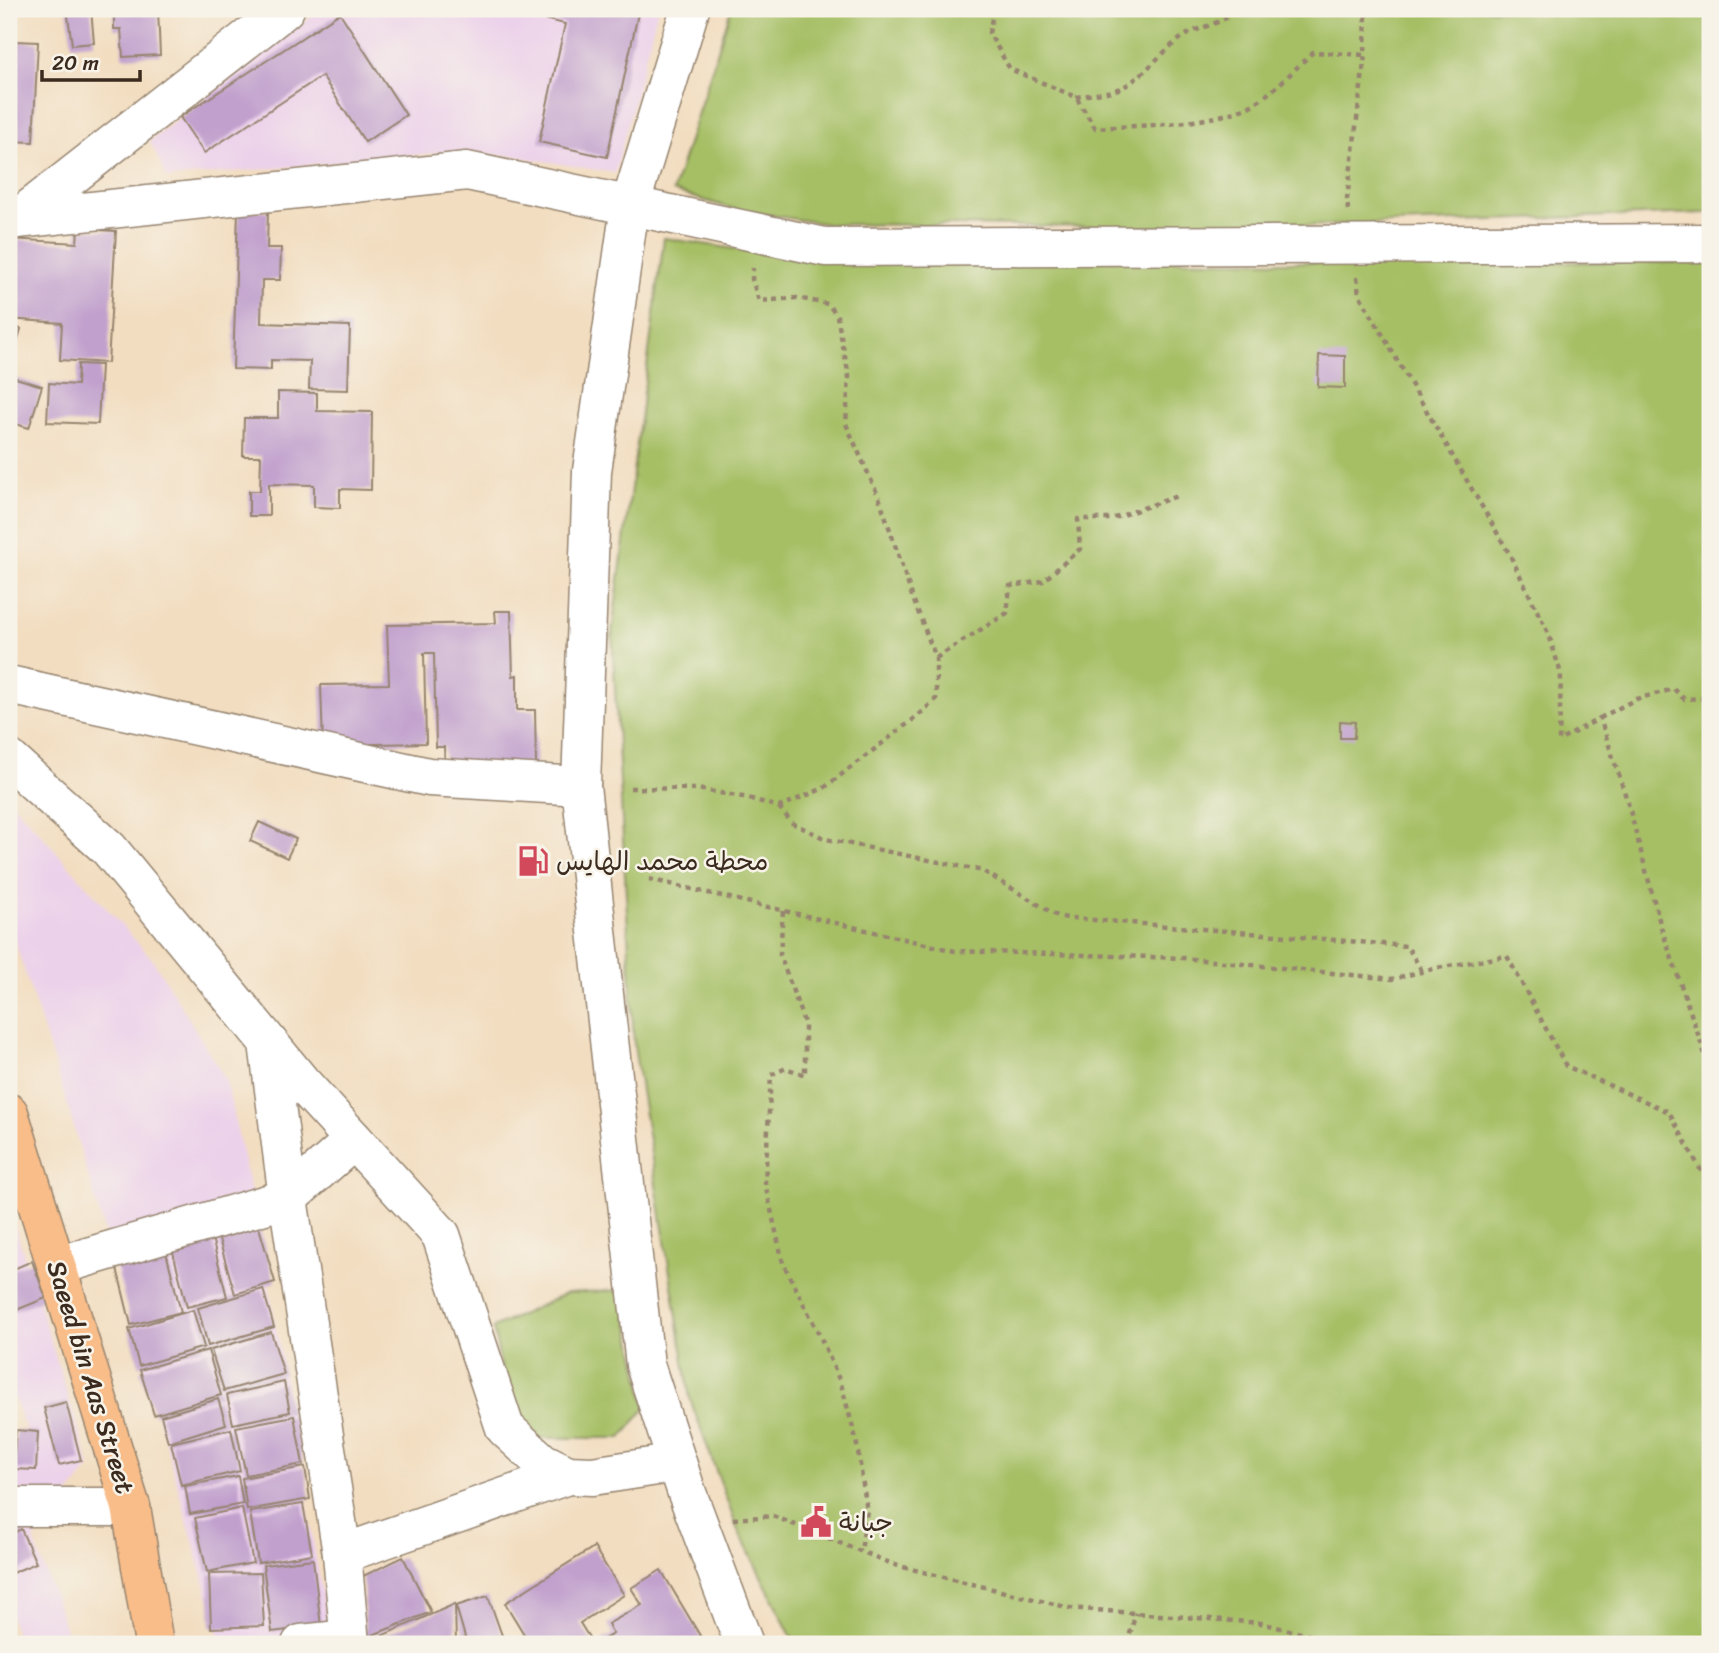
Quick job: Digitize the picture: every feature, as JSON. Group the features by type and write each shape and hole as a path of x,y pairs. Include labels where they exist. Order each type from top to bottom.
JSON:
{"main road":[{"name":"Saeed bin Aas Street","path":"9,1113 131,1507 154,1644"}],"street":[{"path":"13,221 285,9"},
{"path":"690,9 630,206 592,471 581,786 645,1365 677,1463 744,1644"},
{"path":"13,221 467,171 825,247 1710,243"},
{"path":"9,685 429,777 581,786"},
{"path":"9,760 108,849 268,1043 441,1235 505,1428 542,1462 568,1475"},
{"path":"268,1043 288,1198 342,1554 350,1642 301,1644"},
{"path":"57,1266 288,1198 354,1140"},
{"path":"342,1554 568,1475 592,1476 677,1463"},
{"path":"9,1507 131,1507"}],"path":[{"path":"994,9 989,33 1010,69 1076,97 1123,87 1152,65 1171,44 1197,28 1233,14 1236,9"},
{"path":"1366,9 1365,55 1347,199 1359,295 1510,555 1549,635 1561,674 1559,741 1636,699 1674,689 1684,699 1710,698"},
{"path":"1076,97 1095,128 1174,123 1248,107 1277,86 1313,52 1365,55"},
{"path":"630,788 697,789 779,807 824,788 936,699 936,658 880,500 846,424 849,376 837,316 828,304 797,298 759,301 752,279 757,233"},
{"path":"936,658 1007,613 1010,586 1043,581 1080,549 1079,519 1112,519 1180,495"},
{"path":"1600,718 1628,803 1661,927 1710,1069"},
{"path":"779,807 792,823 826,839 983,872 1059,916 1407,946 1422,971"},
{"path":"649,879 955,951 1183,958 1392,979 1507,956 1566,1066 1669,1112 1710,1187"},
{"path":"783,911 780,956 805,1025 805,1074 786,1068 771,1074 765,1183 783,1263 841,1384 853,1428 867,1510 861,1551"},
{"path":"698,1521 773,1516 895,1565 1070,1608 1261,1623 1344,1644"},
{"path":"1127,1644 1136,1613"},
{"path":"1303,1634 1303,1644"}],"shaded area":[{"path":"321,9 658,9 615,173 514,156 448,152 167,178 150,141"},
{"path":"9,799 153,960 226,1080 258,1225 331,1644 222,1644 62,1087 9,923"},
{"path":"9,1208 90,1467 34,1540 71,1644 19,1644 9,1612 9,1478 29,1437 9,1386"}],"green space":[{"path":"731,9 1710,9 1710,210 1705,213 1239,228 828,224 737,210 673,191"},
{"path":"664,238 774,255 1366,263 1710,262 1710,1644 795,1644 737,1528 690,1399 634,1046 612,632"},
{"path":"622,1290 646,1408 621,1438 541,1438 512,1417 493,1328 567,1293"}],"building":[{"path":"9,9 17,9 15,41 38,42 33,142 9,141"},
{"path":"67,9 91,9 94,43 72,45"},
{"path":"114,9 158,9 160,55 123,57 121,29 114,29"},
{"path":"501,9 639,9 607,157 539,142 565,24"},
{"path":"340,13 406,115 365,142 322,76 204,153 180,117"},
{"path":"238,210 268,211 267,248 281,248 280,280 262,280 261,323 350,326 348,390 309,389 310,361 271,360 271,370 233,369"},
{"path":"78,229 116,231 108,363 60,360 62,323 9,319 9,239 77,243"},
{"path":"9,326 21,329 9,369"},
{"path":"1319,355 1345,356 1345,388 1318,387"},
{"path":"78,364 101,365 98,424 47,422 49,383 77,385"},
{"path":"9,376 42,386 29,428 9,422"},
{"path":"278,392 317,393 317,411 372,412 371,490 340,489 340,508 314,507 314,485 269,484 269,516 249,516 249,491 260,491 261,456 243,456 244,418 278,418"},
{"path":"495,611 511,611 513,676 517,675 517,710 535,710 536,764 445,766 444,747 436,747 434,653 424,653 426,743 323,745 321,685 389,684 387,625 496,623"},
{"path":"1340,721 1355,722 1354,738 1340,738"},
{"path":"259,822 296,839 287,858 250,841"},
{"path":"258,1224 275,1282 235,1294 218,1236"},
{"path":"212,1238 227,1297 187,1307 172,1248"},
{"path":"166,1252 181,1312 131,1325 116,1264"},
{"path":"32,1261 46,1298 9,1313 9,1271"},
{"path":"263,1289 274,1327 208,1346 198,1308"},
{"path":"193,1310 204,1347 139,1366 129,1329"},
{"path":"271,1332 284,1374 224,1391 211,1350"},
{"path":"208,1350 221,1395 154,1415 140,1370"},
{"path":"284,1382 290,1412 233,1424 227,1395"},
{"path":"218,1399 226,1424 168,1442 161,1416"},
{"path":"66,1402 81,1460 59,1465 44,1408"},
{"path":"294,1416 303,1464 246,1475 236,1427"},
{"path":"231,1429 240,1471 181,1485 171,1443"},
{"path":"16,1430 38,1432 36,1470 13,1469"},
{"path":"305,1467 310,1499 247,1510 242,1478"},
{"path":"238,1476 243,1504 190,1514 185,1486"},
{"path":"303,1504 312,1554 258,1563 250,1512"},
{"path":"242,1508 253,1563 207,1572 195,1518"},
{"path":"21,1529 36,1563 12,1573 9,1535"},
{"path":"594,1547 624,1595 580,1623 592,1642 530,1644 505,1603"},
{"path":"403,1557 431,1612 365,1638 363,1576"},
{"path":"313,1559 321,1626 272,1632 263,1565"},
{"path":"661,1570 705,1644 605,1644 602,1640 613,1634 608,1624 642,1605 631,1588"},
{"path":"261,1573 264,1626 211,1628 209,1574"},
{"path":"488,1596 505,1644 467,1644 456,1606"},
{"path":"455,1604 456,1644 382,1644 381,1636"}],"place":[{"name":"محطة محمد الهايس","path":"533,861"},
{"name":"جبانة","path":"816,1522"}]}
